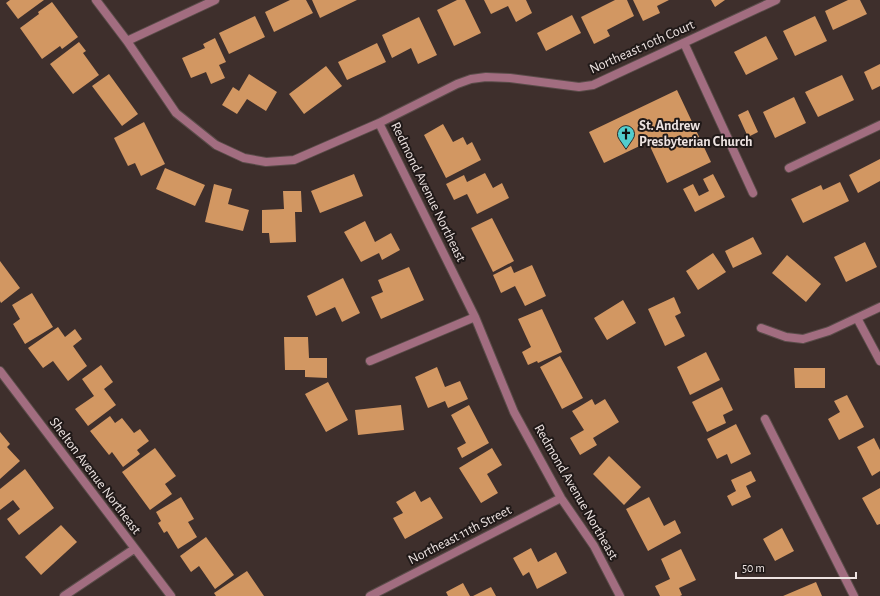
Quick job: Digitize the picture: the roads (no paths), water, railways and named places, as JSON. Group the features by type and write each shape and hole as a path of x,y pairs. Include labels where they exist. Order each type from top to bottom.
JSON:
{"street":[{"name":"Redmond Avenue Northeast","path":"96,0 127,41 176,113 216,145 244,158 266,162 294,160 379,123 475,317 514,412 561,498 594,546 620,596"},
{"path":"127,41 214,0"},
{"name":"Northeast 10th Court","path":"379,123 457,84 471,79 486,77 502,78 579,87 593,84 776,0"},
{"path":"684,43 753,193"},
{"path":"789,168 880,125"},
{"path":"761,328 786,337 803,339 829,331 880,306"},
{"path":"370,361 475,317"},
{"path":"857,318 880,361"},
{"name":"Shelton Avenue Northeast","path":"0,370 171,596"},
{"path":"765,419 854,596"},
{"name":"Northeast 11th Street","path":"370,596 561,498"},
{"path":"64,596 134,549"}],"place":[{"name":"St. Andrew Presbyterian Church","path":"626,149"}]}
